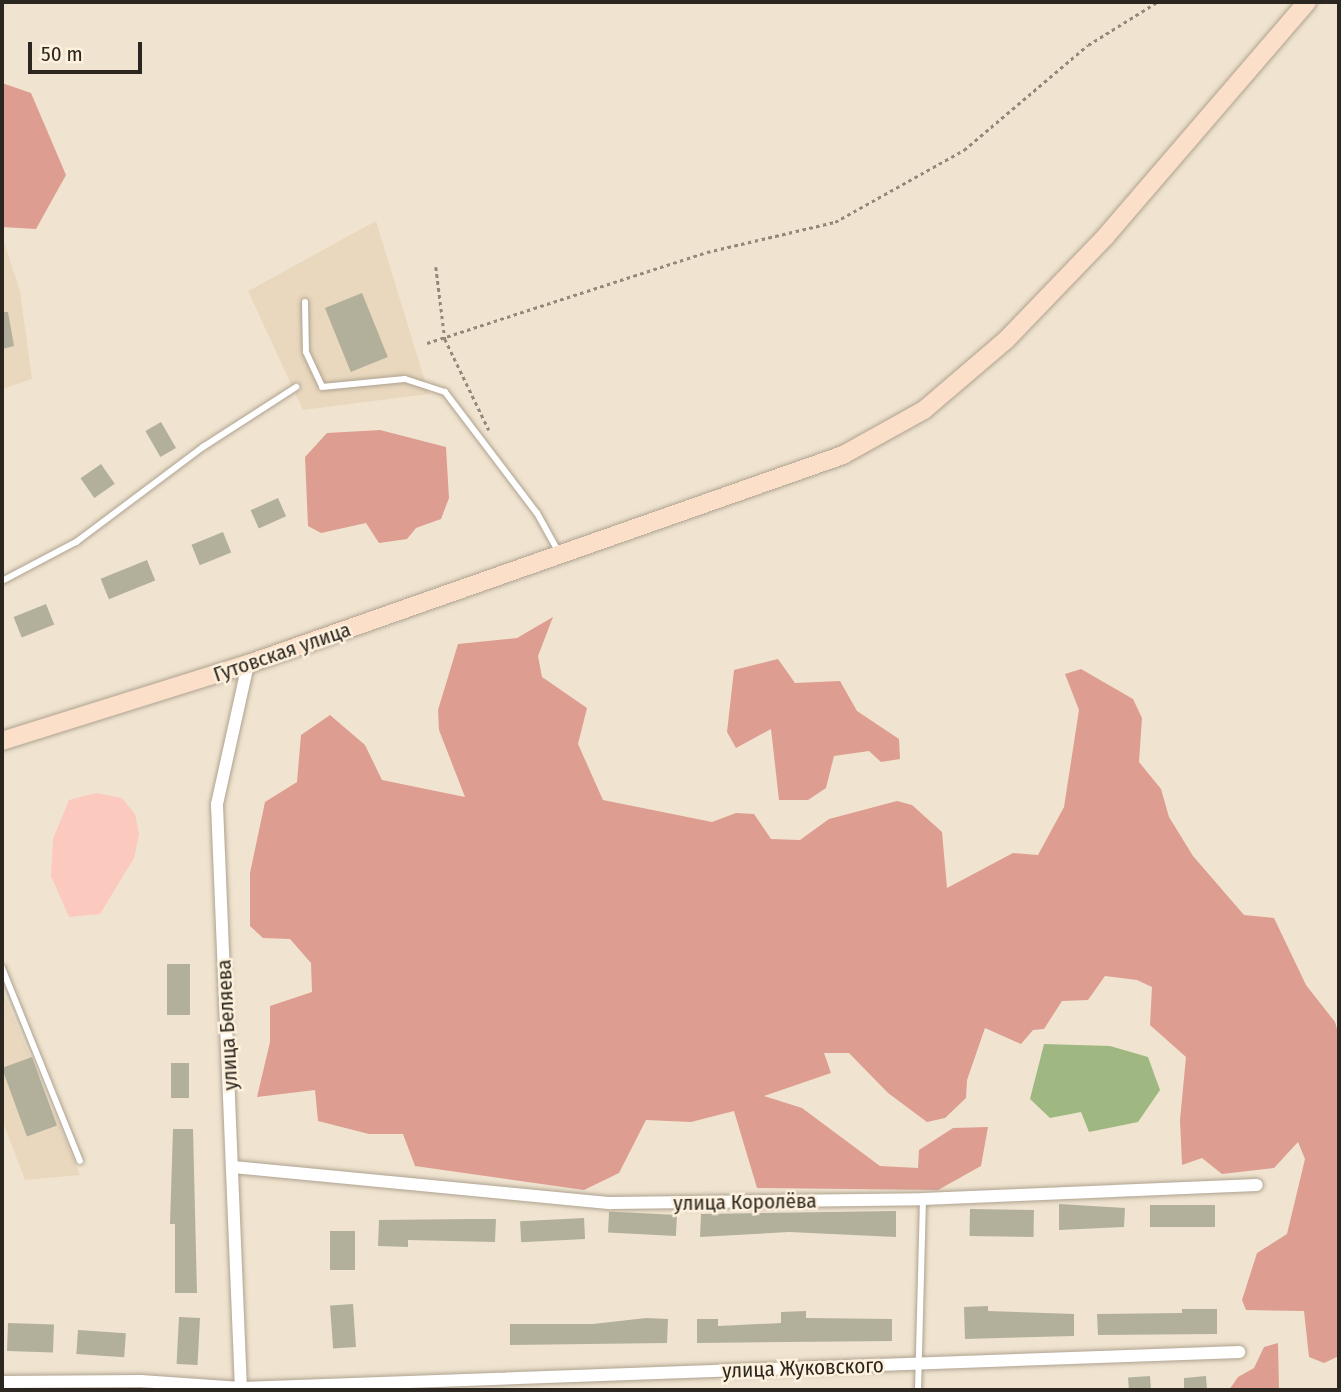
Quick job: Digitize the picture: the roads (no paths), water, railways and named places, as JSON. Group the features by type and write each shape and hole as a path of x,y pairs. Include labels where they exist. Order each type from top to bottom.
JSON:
{"street":[{"name":"Гутовская улица","path":"2,741 248,664 843,455 924,410 1006,340 1105,237 1307,2"},
{"name":"улица Беляева","path":"241,1389 234,1167 217,804 248,664"},
{"name":"улица Королёва","path":"234,1167 610,1203 923,1199 1257,1185"},
{"name":"улица Жуковского","path":"2,1382 141,1381 241,1389 1239,1352"}],"lane":[{"path":"305,302 306,352 322,387 405,379 445,392 537,513 561,556"},
{"path":"2,581 76,542 203,447 296,387"},
{"path":"2,968 80,1161"},
{"path":"918,1390 923,1199"}]}
